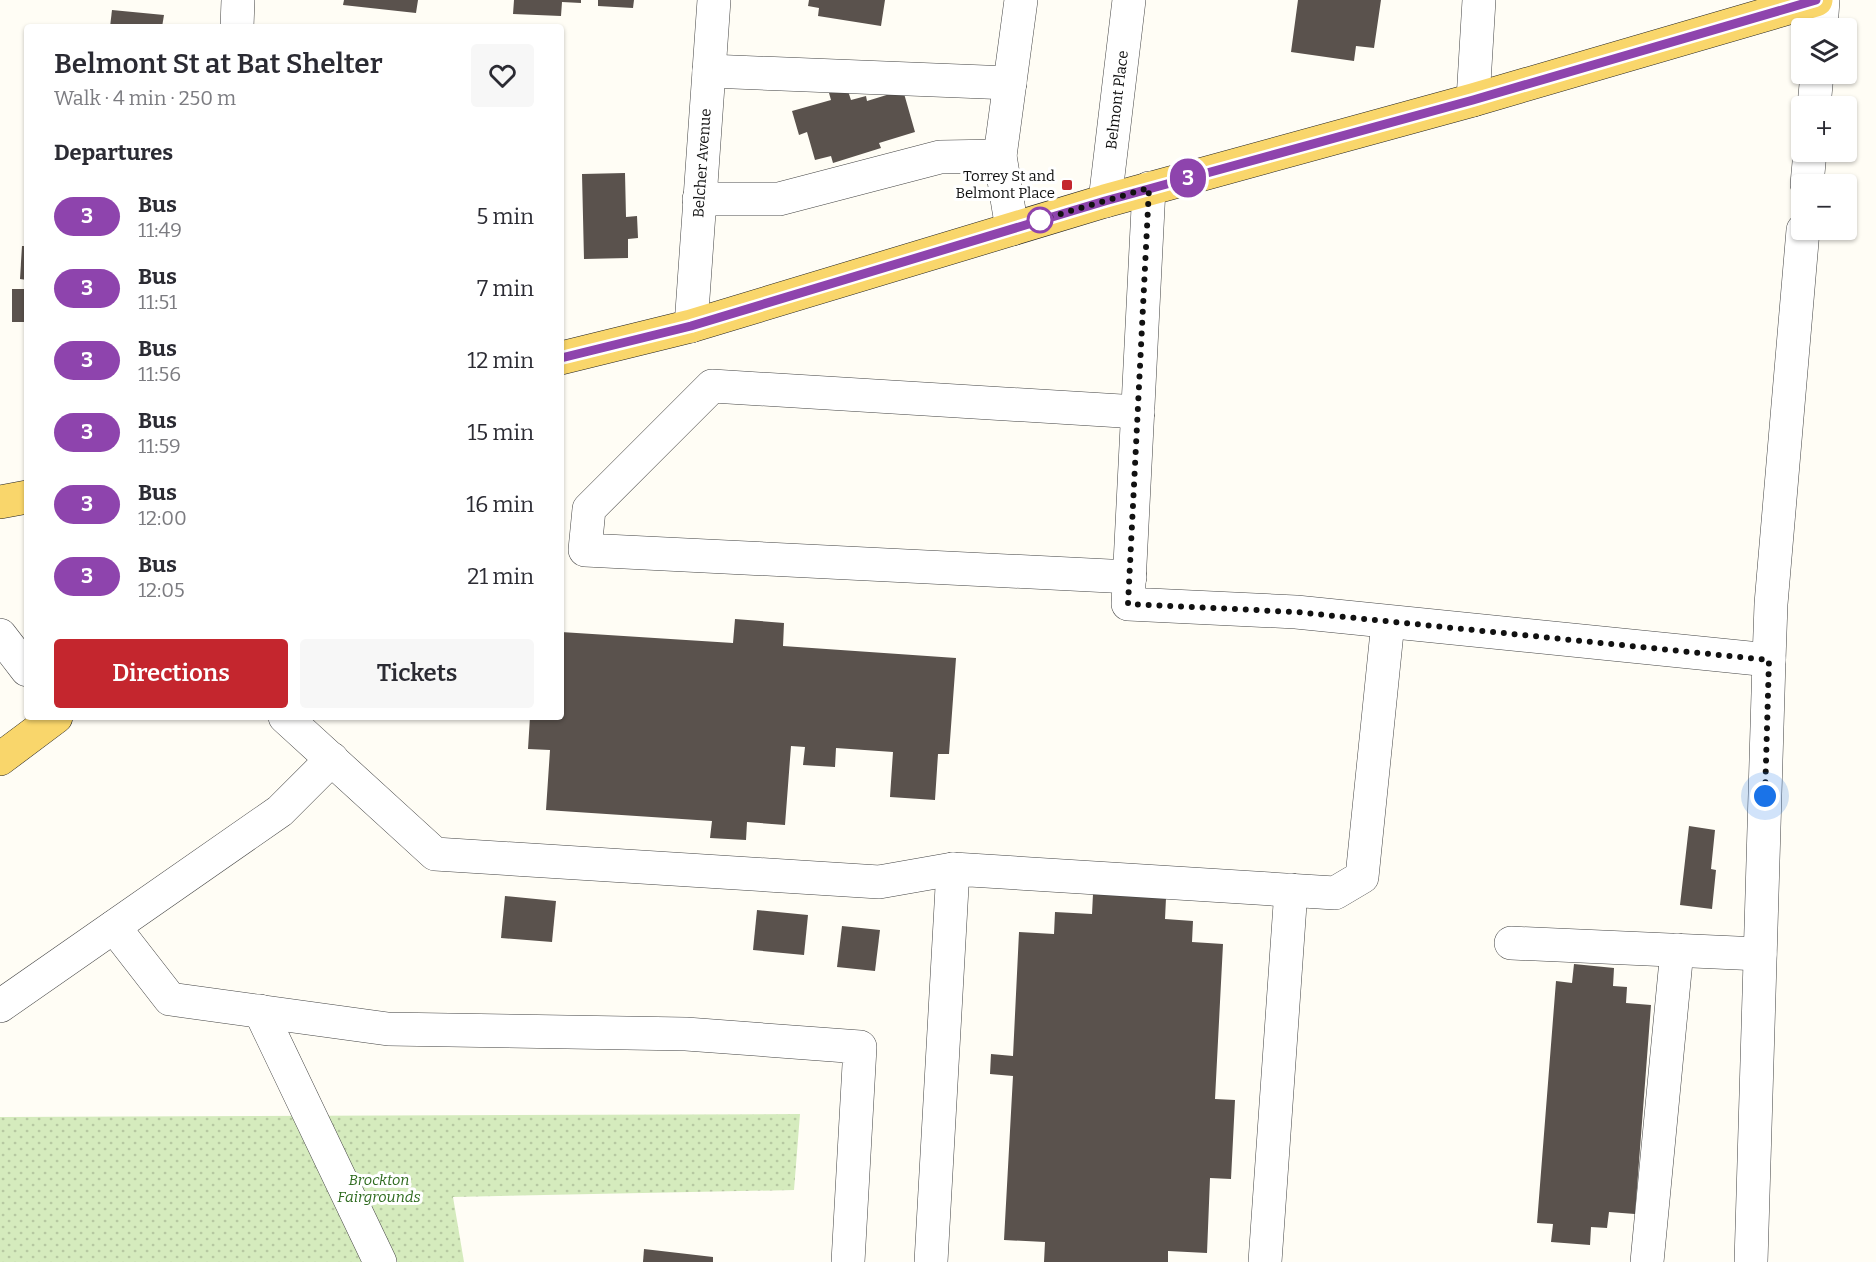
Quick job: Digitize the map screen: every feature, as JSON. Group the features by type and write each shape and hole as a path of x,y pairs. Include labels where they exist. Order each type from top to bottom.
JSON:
{"main road":[{"path":"564,357 691,326 1149,188 1473,100 1816,0"},
{"path":"0,502 24,497"},
{"path":"0,759 52,720"}],"street":[{"path":"237,24 238,0"},
{"name":"Belcher Avenue","path":"691,326 714,0"},
{"path":"1012,229 1000,156 1021,0"},
{"name":"Belmont Place","path":"1105,201 1129,0"},
{"path":"1473,100 1479,0"},
{"path":"1822,18 1823,0"},
{"path":"709,71 1010,83"},
{"path":"699,199 779,199 940,157 1000,156"},
{"path":"1149,188 1128,604 1296,612 1769,660"},
{"path":"1751,1262 1771,604 1802,240"},
{"path":"1130,577 585,550 589,508 712,386 1138,412"},
{"path":"288,720 435,854 879,882 953,869 1335,893 1362,878 1388,622"},
{"path":"0,635 24,666"},
{"path":"0,1006 280,811 332,759"},
{"path":"931,1262 953,869"},
{"path":"1265,1262 1291,890"},
{"path":"114,927 170,999 388,1029 686,1034 860,1047 848,1262"},
{"path":"1511,943 1760,954"},
{"path":"1647,1262 1677,950"},
{"path":"260,1011 380,1262"}],"green space":[{"name":"Brockton Fairgrounds","path":"800,1114 794,1190 453,1197 464,1262 0,1262 0,1117"}],"building":[{"path":"344,0 418,0 416,13 343,5"},
{"path":"514,0 581,0 581,3 562,2 561,16 513,14"},
{"path":"598,0 634,0 633,8 598,6"},
{"path":"809,0 885,0 881,26 818,16 819,8 808,6"},
{"path":"1298,0 1381,0 1374,48 1356,46 1354,61 1291,52"},
{"path":"112,10 164,15 162,24 110,24"},
{"path":"847,88 851,100 866,96 867,101 903,90 915,132 879,143 881,148 833,163 831,156 815,160 807,132 799,135 792,111 831,100 829,93"},
{"path":"625,173 626,217 637,216 638,238 628,239 628,258 584,259 582,174"},
{"path":"22,246 24,246 24,280 20,279"},
{"path":"12,289 24,289 24,322 12,322"},
{"path":"735,619 784,623 783,646 956,658 949,754 938,754 935,800 890,797 893,752 836,748 835,767 803,765 805,747 791,746 785,825 747,822 746,840 710,838 712,821 546,810 550,750 528,749 530,720 564,720 564,632 733,643"},
{"path":"1689,826 1715,830 1711,869 1716,870 1712,909 1680,905"},
{"path":"1093,894 1166,898 1165,919 1193,921 1192,942 1223,944 1215,1099 1235,1100 1231,1179 1210,1178 1207,1253 1168,1251 1168,1262 1044,1262 1045,1242 1004,1240 1013,1076 990,1074 991,1054 1013,1056 1019,932 1054,934 1055,912 1092,914"},
{"path":"505,896 556,901 552,942 501,938"},
{"path":"757,910 808,915 804,955 753,950"},
{"path":"842,926 880,930 875,971 837,967"},
{"path":"1574,964 1614,968 1613,986 1627,987 1626,1003 1651,1005 1635,1214 1609,1212 1607,1228 1591,1227 1590,1245 1551,1242 1553,1224 1537,1223 1556,981 1572,983"},
{"path":"644,1249 713,1257 713,1262 643,1262"}],"bus line":[{"name":"3","path":"564,357 691,326 1105,201 1473,100 1816,0"}],"place":[{"name":"Torrey St and Belmont Place","path":"1067,185"}],"route":[{"path":"1040,220 1149,188 1128,604 1296,612 1769,660 1765,796"}]}
